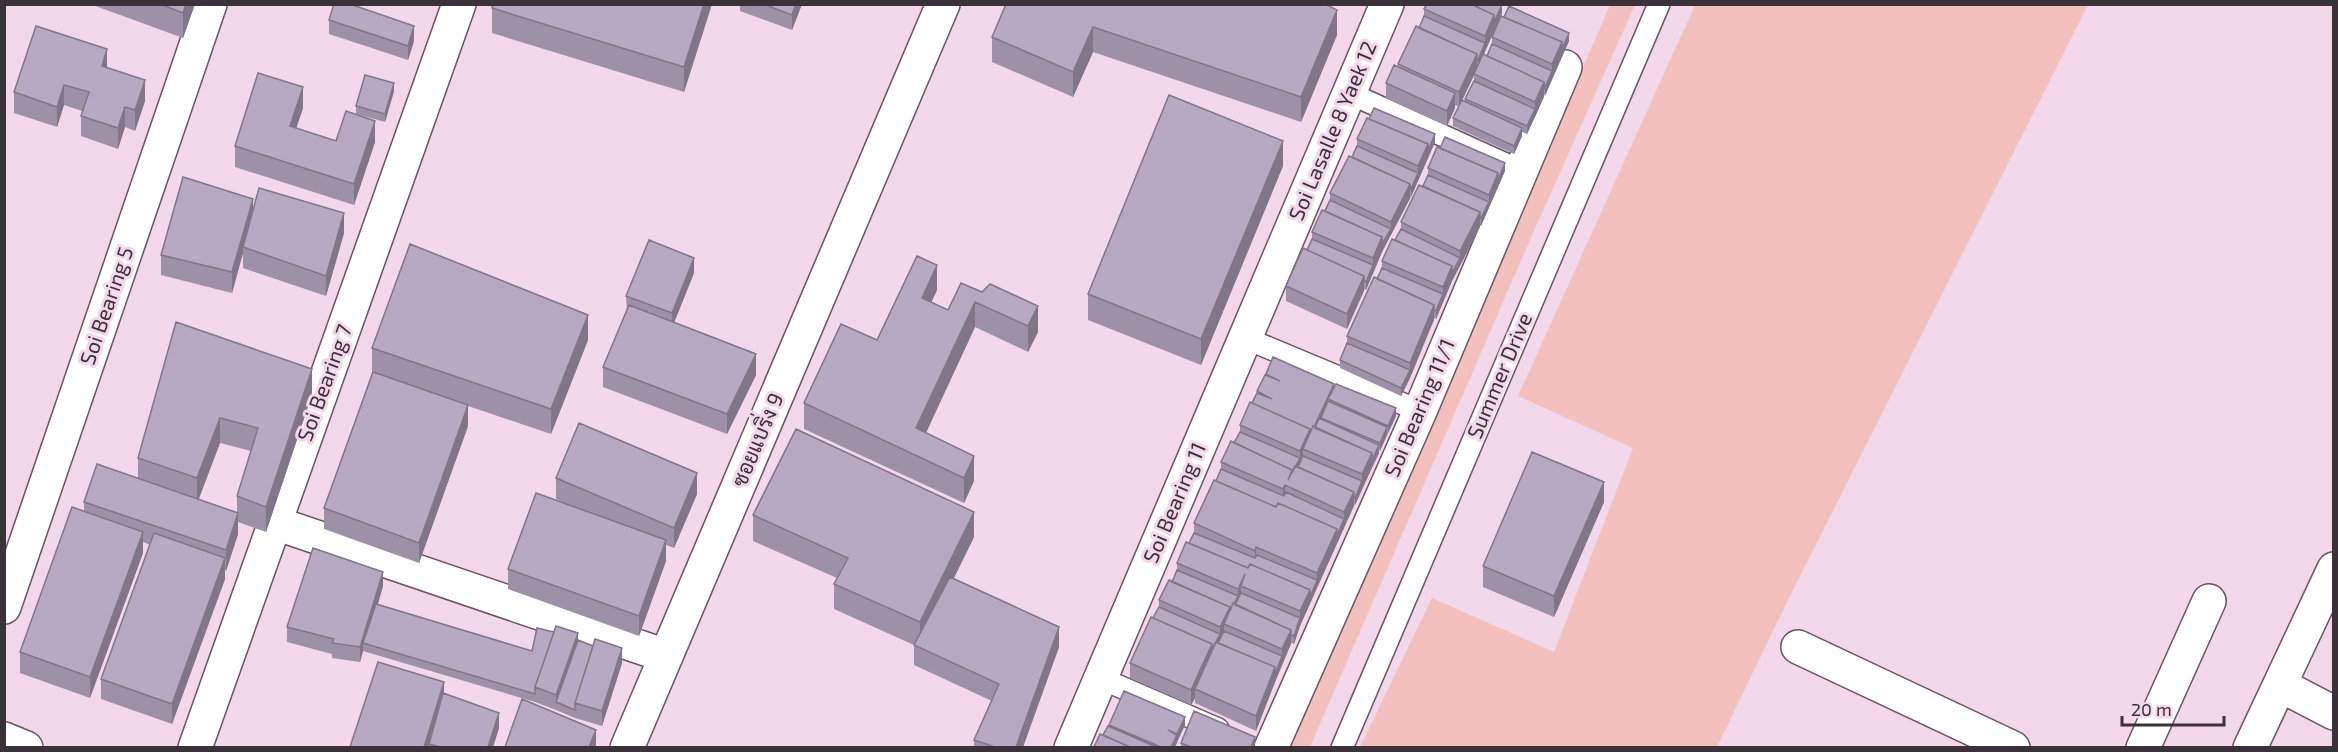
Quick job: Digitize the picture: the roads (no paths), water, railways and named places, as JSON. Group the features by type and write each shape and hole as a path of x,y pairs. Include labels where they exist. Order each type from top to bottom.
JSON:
{"street":[{"name":"Soi Bearing 5","path":"4,607 210,4"},
{"name":"ซอยแบริ่ง 9","path":"627,747 943,4"},
{"name":"Soi Lasalle 8 Yaek 12","path":"1279,258 1387,4"},
{"name":"Soi Bearing 7","path":"195,747 457,11"},
{"name":"Soi Bearing 11/1","path":"1255,744 1420,411 1565,67"},
{"name":"Soi Bearing 11","path":"1071,747 1279,258"},
{"path":"274,524 666,656"},
{"path":"2250,747 2334,569"},
{"path":"2143,747 2209,601"},
{"path":"1798,647 2013,747"},
{"path":"2280,685 2313,705 2334,713"},
{"path":"4,739 26,747"}],"lane":[{"name":"Summer Drive","path":"1342,747 1659,4"},
{"path":"1349,93 1521,171"},
{"path":"1245,339 1420,411"},
{"path":"1100,678 1255,744"}]}
